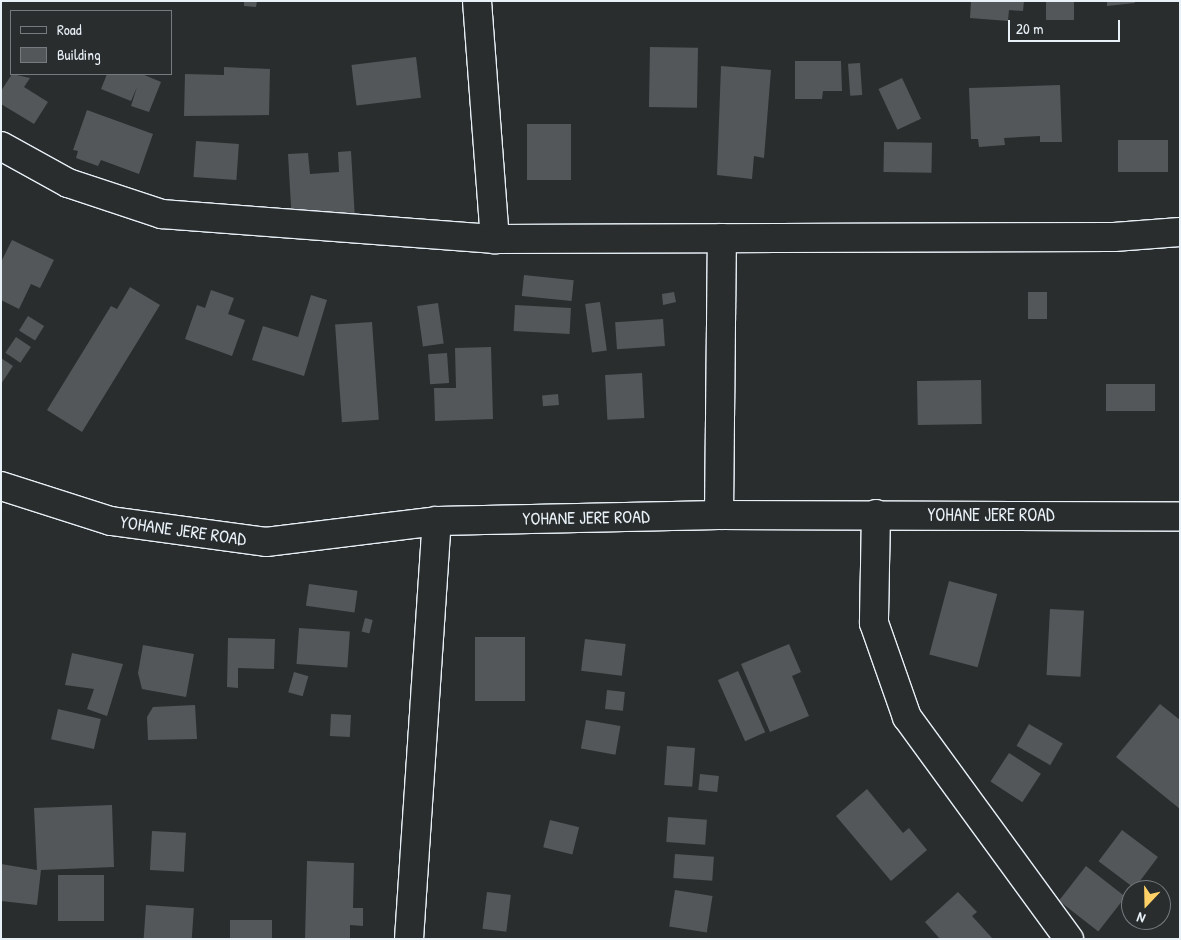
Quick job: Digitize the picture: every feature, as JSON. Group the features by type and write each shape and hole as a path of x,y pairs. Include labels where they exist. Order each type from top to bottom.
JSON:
{"street":[{"path":"477,1 495,239"},
{"path":"1,146 68,183 162,214 495,239 1114,237 1180,232"},
{"path":"719,515 722,238"},
{"name":"YOHANE JERE ROAD","path":"1,486 111,521 266,542 437,521 719,515 876,514 1175,521"},
{"path":"876,514 874,623 907,717 1070,939"},
{"path":"409,939 437,521"}],"building":[{"path":"244,1 257,1 256,7 244,6"},
{"path":"971,1 1024,1 1023,11 1009,10 1008,21 970,18"},
{"path":"1046,1 1074,1 1074,20 1046,20"},
{"path":"1107,1 1134,1 1135,3 1107,6"},
{"path":"650,47 698,48 697,108 649,107"},
{"path":"416,57 421,98 356,106 351,65"},
{"path":"795,61 841,61 842,91 823,91 822,99 795,99"},
{"path":"860,63 862,95 850,96 848,64"},
{"path":"721,66 771,70 764,158 754,156 752,179 717,175"},
{"path":"224,67 270,69 269,115 184,116 185,74 224,75"},
{"path":"11,75 30,78 24,87 48,102 34,124 1,104 1,91"},
{"path":"107,75 144,75 161,82 149,112 131,106 137,87 131,101 101,89"},
{"path":"902,78 921,119 897,130 878,89"},
{"path":"1060,85 1062,142 1040,142 1040,136 1004,138 1005,145 979,147 978,139 971,139 969,88"},
{"path":"87,110 153,134 139,174 101,160 98,166 76,158 78,151 73,150"},
{"path":"527,124 571,124 571,180 527,180"},
{"path":"1118,140 1168,140 1168,172 1118,172"},
{"path":"196,141 239,144 236,180 193,177"},
{"path":"884,142 932,143 931,173 883,172"},
{"path":"351,151 355,220 292,223 288,154 308,153 310,174 339,172 338,152"},
{"path":"12,240 54,260 40,288 31,284 19,309 1,300 1,262"},
{"path":"524,275 574,280 572,301 522,296"},
{"path":"130,287 160,305 82,432 47,410 111,306 117,309"},
{"path":"211,290 234,298 228,314 245,320 232,356 185,339 197,305 205,308"},
{"path":"674,292 676,302 663,305 662,294"},
{"path":"1028,292 1047,292 1047,319 1028,319"},
{"path":"311,295 327,300 304,376 252,360 263,326 298,337"},
{"path":"600,302 607,351 592,353 585,304"},
{"path":"438,303 444,344 423,347 417,306"},
{"path":"515,305 571,308 570,334 514,331"},
{"path":"28,316 44,326 35,340 19,330"},
{"path":"663,319 665,346 617,349 615,322"},
{"path":"372,322 379,420 342,422 335,325"},
{"path":"16,337 31,347 20,363 5,353"},
{"path":"491,347 493,419 435,421 434,388 456,388 455,348"},
{"path":"447,353 449,383 430,384 428,354"},
{"path":"1,358 13,366 1,384"},
{"path":"642,373 644,418 607,420 605,375"},
{"path":"981,380 982,424 918,425 917,381"},
{"path":"1106,384 1155,384 1155,411 1106,411"},
{"path":"558,394 559,405 543,406 542,395"},
{"path":"949,581 997,594 978,667 929,654"},
{"path":"309,584 358,591 354,613 306,606"},
{"path":"1050,609 1084,611 1080,677 1047,675"},
{"path":"365,618 373,620 369,634 362,632"},
{"path":"299,628 350,632 347,667 296,664"},
{"path":"475,637 525,637 525,701 475,701"},
{"path":"228,638 275,639 274,669 238,668 238,688 227,687"},
{"path":"585,639 626,644 622,676 581,671"},
{"path":"789,644 801,672 792,676 809,716 770,732 741,664"},
{"path":"143,645 194,654 186,697 142,689 138,673"},
{"path":"72,653 123,664 107,716 87,709 94,689 65,685"},
{"path":"738,671 765,732 745,741 718,680"},
{"path":"294,672 308,676 303,696 288,692"},
{"path":"607,690 625,692 623,711 605,709"},
{"path":"1160,704 1180,720 1180,809 1116,757"},
{"path":"195,705 197,739 148,740 147,717 153,707"},
{"path":"58,709 101,719 94,749 51,739"},
{"path":"331,714 351,715 350,737 330,736"},
{"path":"586,720 620,726 615,755 581,749"},
{"path":"1029,724 1063,744 1050,765 1016,746"},
{"path":"667,746 695,748 692,787 664,785"},
{"path":"1009,753 1041,774 1022,802 990,782"},
{"path":"700,774 719,776 717,792 698,790"},
{"path":"867,789 903,833 909,828 927,850 891,881 836,816"},
{"path":"112,805 114,867 41,870 37,905 1,901 1,864 37,870 34,808"},
{"path":"668,817 707,820 705,845 666,842"},
{"path":"550,820 579,827 572,854 543,847"},
{"path":"1122,830 1158,857 1141,880 1124,880 1099,861"},
{"path":"152,831 186,833 184,872 150,870"},
{"path":"675,854 714,857 712,881 673,878"},
{"path":"307,861 354,863 353,908 363,908 363,926 350,925 350,939 305,939"},
{"path":"1086,866 1121,893 1121,902 1098,931 1059,901"},
{"path":"58,875 104,875 104,921 58,921"},
{"path":"675,890 713,896 707,932 669,927"},
{"path":"487,892 511,895 506,932 482,929"},
{"path":"958,892 977,912 972,916 993,939 940,939 925,922"},
{"path":"146,905 194,908 192,939 144,939"},
{"path":"230,920 272,920 272,939 230,939"}]}
